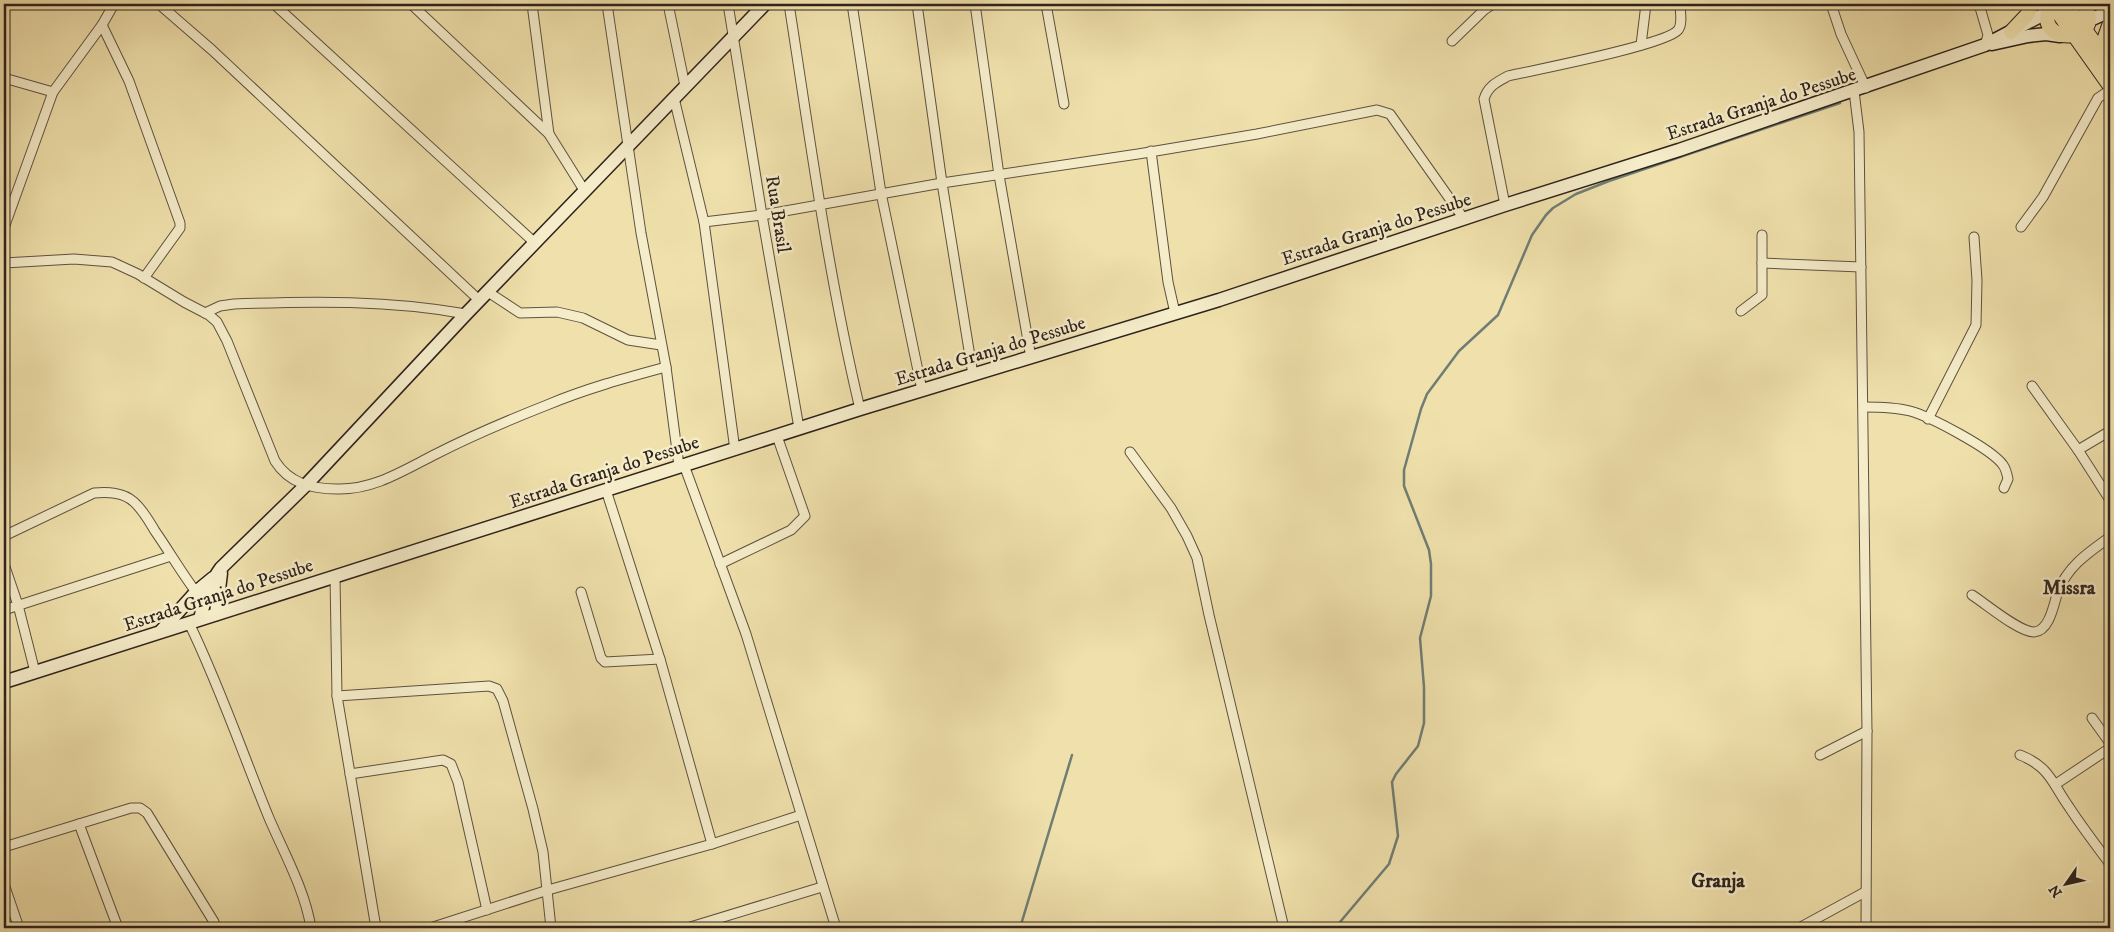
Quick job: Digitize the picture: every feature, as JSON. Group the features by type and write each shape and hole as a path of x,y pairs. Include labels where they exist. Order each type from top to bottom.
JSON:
{"main road":[{"path":"194,621 207,593 218,577 584,190 765,4"},
{"path":"2011,32 2027,14 2032,4"},
{"path":"2066,4 2106,59"},
{"path":"2083,29 2088,14 2084,4"},
{"path":"2051,6 2083,29 2110,86"},
{"path":"2051,6 2051,28 2060,36 2083,29 2110,11"},
{"name":"Estrada Granja do Pessube","path":"4,682 681,465 735,450 860,408 1031,358 1175,313 1679,150 1985,45 2011,32 2051,6"},
{"path":"2106,59 2104,40 2110,23"},
{"name":"Estrada Granja do Pessube","path":"1985,45 2028,36 2046,34 2060,36"},
{"path":"161,631 196,592 218,577"},
{"path":"218,577 229,600 236,606 243,606"},
{"path":"216,614 218,577"}],"street":[{"path":"4,228 53,92 102,25 114,4"},
{"path":"159,4 484,296 520,313 557,312 583,318 628,340 662,345"},
{"path":"274,4 535,243"},
{"path":"411,4 549,134 584,190"},
{"path":"532,4 549,134"},
{"path":"607,4 627,147 666,367 681,465 746,634 836,928"},
{"path":"668,4 685,86"},
{"name":"Rua Brasil","path":"728,4 799,428"},
{"path":"789,4 820,203 846,351 860,408"},
{"path":"852,4 881,193 922,390"},
{"path":"917,4 942,183 972,375"},
{"path":"975,4 998,175 1031,358"},
{"path":"1046,4 1064,104"},
{"path":"1452,41 1484,10 1493,4"},
{"path":"1641,45 1646,4"},
{"path":"1505,205 1484,99 1488,90 1508,76 1641,45 1678,30 1681,24 1680,4"},
{"path":"1831,4 1860,89 1867,730 1866,928"},
{"path":"1979,4 1988,35 1985,45"},
{"path":"102,25 129,81 180,223 180,228 144,278"},
{"path":"4,78 53,92"},
{"path":"2021,227 2043,197 2098,98 2110,90"},
{"path":"674,98 704,222 735,450"},
{"path":"704,222 762,215 820,203 1256,134 1364,111 1384,111 1390,114 1464,219"},
{"path":"1151,151 1168,282 1175,313"},
{"path":"1741,311 1762,295 1762,235"},
{"path":"1928,418 1976,325 1977,280 1974,237"},
{"path":"4,263 74,259 112,262 205,313 217,322 227,341 275,461 282,472 305,486 338,489 364,486 393,477 436,454 547,405 603,384 666,367"},
{"path":"1762,264 1861,266"},
{"path":"205,313 220,306 234,304 320,301 431,307 466,314"},
{"path":"2032,386 2078,450 2110,500"},
{"path":"1864,407 1900,408 1928,418 1962,436 1996,458 2003,465 2007,472 2008,480 2004,488"},
{"path":"2078,450 2110,431"},
{"path":"720,564 790,530 805,516 777,436"},
{"path":"1130,452 1171,508 1197,558 1284,928"},
{"path":"606,490 660,658 712,844"},
{"path":"4,536 94,493 109,492 122,495 134,502 196,592"},
{"path":"1972,595 2021,628 2036,632 2042,629 2046,623 2059,590 2073,566 2083,556 2110,537"},
{"path":"4,610 171,556"},
{"path":"4,564 18,605 35,672"},
{"path":"335,576 337,696 376,928"},
{"path":"581,592 602,658 605,662 660,658"},
{"path":"194,621 268,815 303,899 311,928"},
{"path":"337,696 489,686 497,690 503,701 543,852 551,928"},
{"path":"2092,718 2110,743"},
{"path":"1820,755 1867,730"},
{"path":"2056,784 2110,748"},
{"path":"2020,755 2039,764 2056,784 2067,806 2110,864"},
{"path":"350,774 443,760 451,764 458,782 487,910"},
{"path":"4,847 132,808 140,808 147,813 215,928"},
{"path":"430,928 548,890 712,844 801,815"},
{"path":"79,824 118,928"},
{"path":"4,884 19,928"},
{"path":"687,928 822,887"},
{"path":"1799,928 1865,892"}],"waterway":[{"path":"1335,928 1389,864 1398,836 1392,782 1418,746 1424,723 1424,687 1420,638 1431,596 1431,564 1429,550 1404,486 1404,470 1427,394 1459,351 1498,315 1532,235 1553,208 1576,194 1609,181 1840,103"},
{"path":"1020,928 1072,755"}],"district":[{"name":"Missra","path":"2069,587"},
{"name":"Granja","path":"1718,880"}]}
